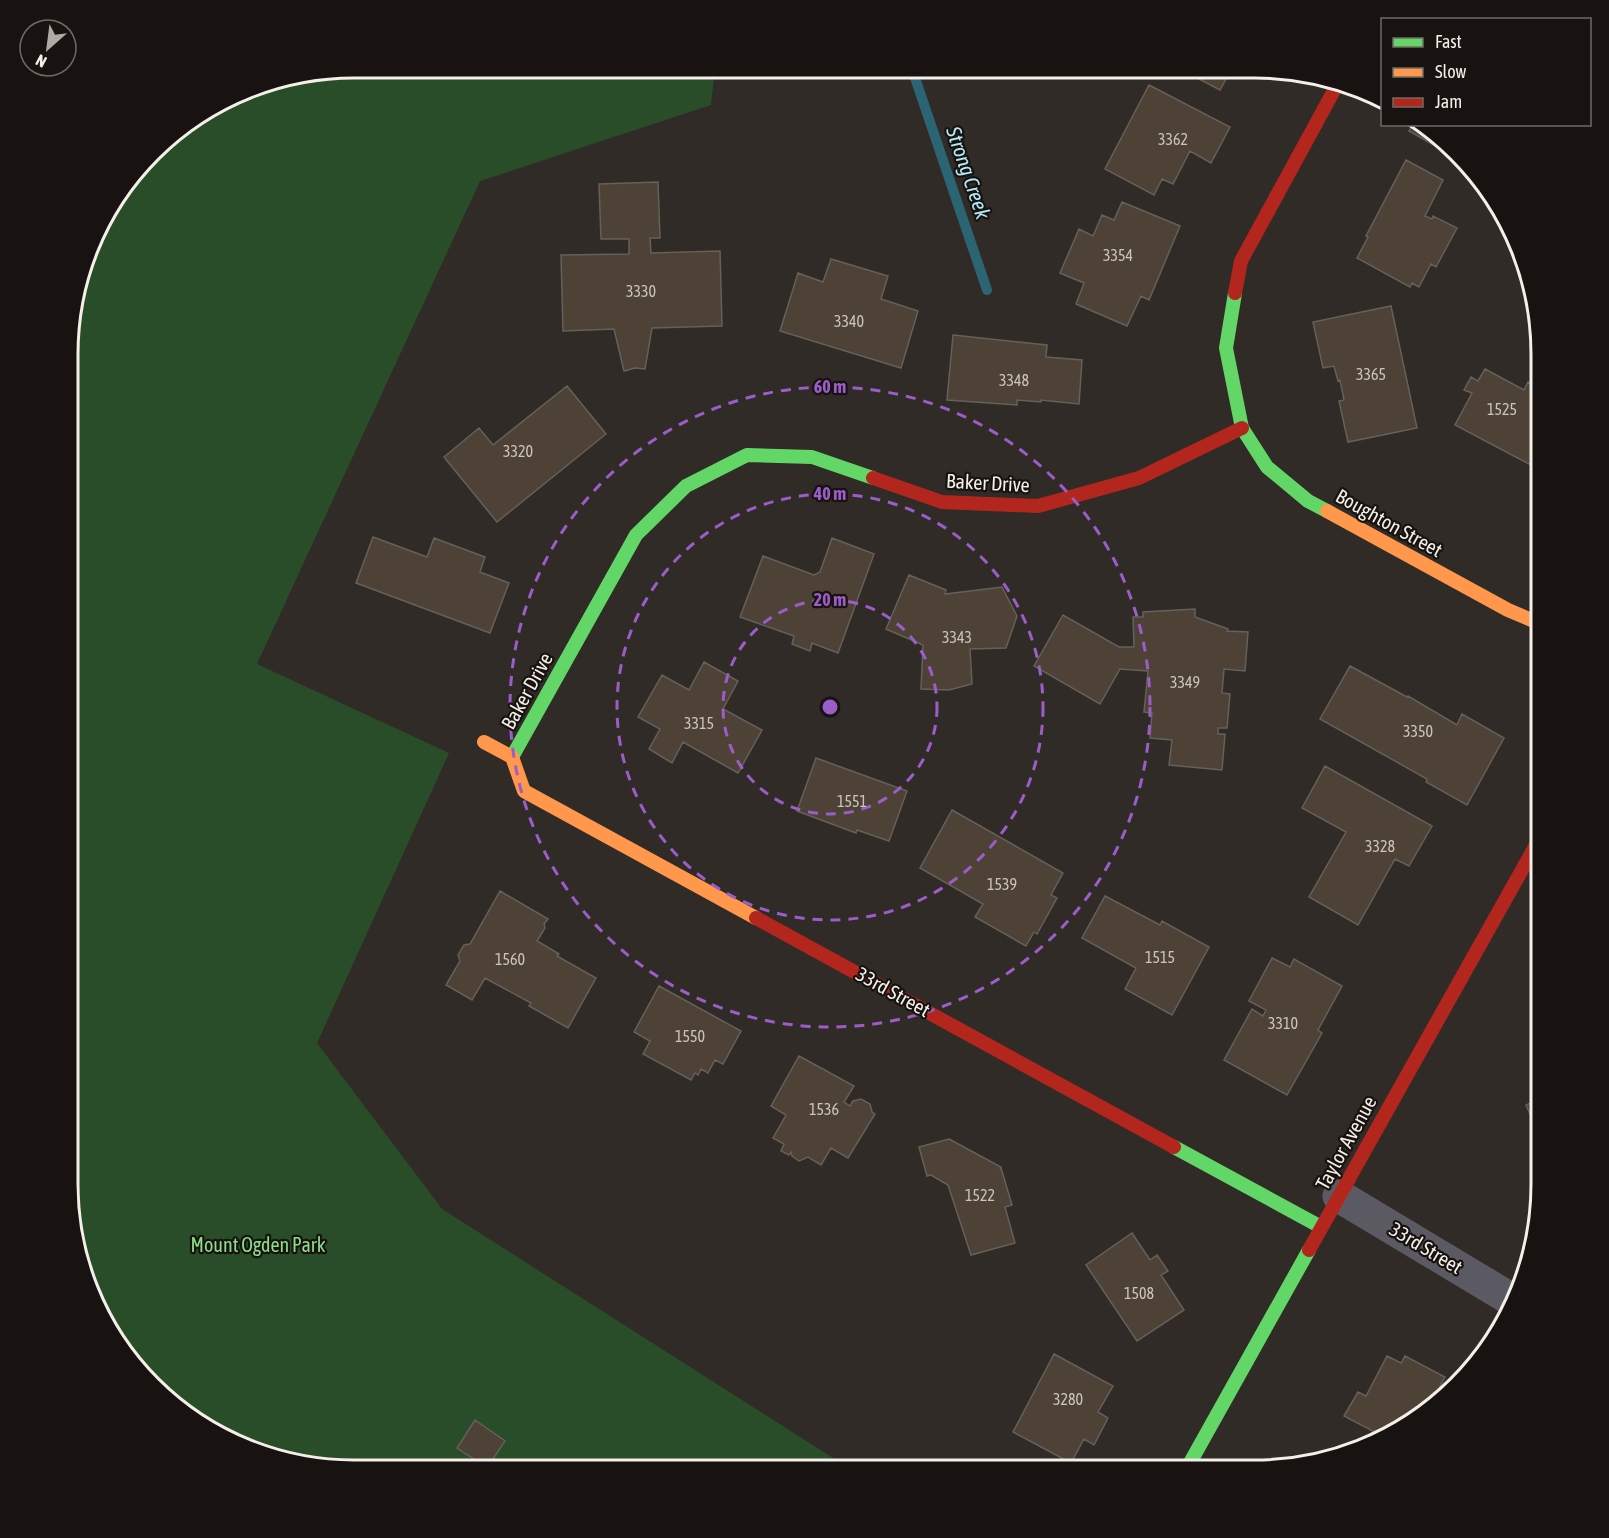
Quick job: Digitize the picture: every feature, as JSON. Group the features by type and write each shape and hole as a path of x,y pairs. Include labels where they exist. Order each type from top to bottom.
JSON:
{"street":[{"path":"1242,428 1226,348 1241,261 1334,90"},
{"name":"Boughton Street","path":"1242,428 1267,467 1308,501 1508,610 1531,620"},
{"name":"Baker Drive","path":"512,757 636,535 686,486 747,455 812,457 942,502 1038,506 1139,478 1242,428"},
{"path":"484,742 512,757"},
{"name":"33rd Street","path":"512,757 524,790 1321,1227"},
{"name":"Taylor Avenue","path":"1192,1460 1531,854"},
{"name":"33rd Street","path":"1339,1196 1506,1296"}],"green space":[{"name":"Mount Ogden Park","path":"354,78 714,78 711,105 480,181 257,664 449,753 317,1043 442,1209 836,1460 354,1460 300,1455 249,1439 216,1423 186,1403 147,1366 115,1322 99,1289 87,1255 80,1220 78,1184 78,354 80,318 87,283 99,249 115,216 135,186 159,159 186,135 216,115 249,99 283,87 318,80"}],"building":[{"path":"1197,78 1227,78 1220,90"},
{"path":"1149,85 1230,127 1211,163 1190,151 1173,184 1162,179 1154,195 1105,169"},
{"path":"1411,127 1437,147 1409,131"},
{"path":"1406,160 1443,180 1425,216 1432,219 1433,216 1457,228 1436,267 1431,264 1419,287 1412,283 1410,287 1357,258"},
{"path":"658,182 660,238 650,238 651,253 720,251 722,326 652,328 645,369 635,368 624,371 614,329 563,331 561,255 629,254 629,239 601,239 599,184"},
{"path":"1122,202 1180,226 1149,300 1141,296 1127,326 1076,304 1084,283 1060,273 1079,229 1093,236 1102,215 1114,220"},
{"path":"831,259 888,276 881,299 918,311 901,368 780,331 798,273 823,282"},
{"path":"1391,306 1417,428 1348,442 1339,401 1344,400 1340,380 1338,381 1334,366 1323,368 1313,322"},
{"path":"953,335 1047,345 1046,357 1082,360 1079,404 1017,400 1017,405 947,400"},
{"path":"1485,369 1524,390 1528,382 1531,384 1531,465 1455,425 1472,393 1464,390 1471,377 1478,381"},
{"path":"567,386 606,434 497,522 444,457 479,428 493,445"},
{"path":"373,537 427,557 434,538 485,557 480,572 509,583 490,633 356,583"},
{"path":"832,538 874,554 838,653 812,643 810,651 792,644 794,636 740,617 763,556 814,575 820,572"},
{"path":"909,575 946,590 945,594 1002,587 1017,616 1006,648 970,649 972,684 949,690 921,689 923,645 886,629"},
{"path":"1195,609 1195,617 1228,629 1227,631 1248,632 1245,671 1224,669 1222,693 1230,694 1227,728 1218,728 1218,734 1225,734 1222,770 1169,765 1172,740 1150,738 1152,713 1144,712 1148,671 1120,669 1100,704 1034,666 1063,615 1119,647 1134,647 1133,617 1143,617 1143,612"},
{"path":"704,662 738,681 723,709 762,730 738,773 683,742 672,763 649,749 660,729 638,717 662,675 689,690"},
{"path":"1350,666 1457,725 1462,714 1504,738 1467,805 1426,782 1427,779 1320,719"},
{"path":"816,758 907,791 889,841 857,830 856,833 797,811"},
{"path":"1325,766 1432,826 1409,866 1395,859 1358,925 1309,897 1346,832 1302,808"},
{"path":"952,810 1063,873 1051,895 1057,898 1037,934 1034,932 1026,946 975,917 983,904 920,868"},
{"path":"500,891 548,919 537,941 559,954 557,956 596,978 568,1028 529,1006 531,1003 485,978 472,1000 446,985 460,961 458,955 464,945 470,944"},
{"path":"1105,896 1160,925 1162,921 1209,947 1172,1015 1125,989 1136,968 1082,938"},
{"path":"1272,958 1290,967 1294,959 1342,986 1318,1030 1322,1033 1287,1095 1224,1060 1252,1009 1263,1016 1266,1010 1249,1001"},
{"path":"659,986 741,1031 723,1064 715,1060 708,1073 701,1069 698,1075 695,1073 691,1080 643,1054 650,1041 634,1032"},
{"path":"799,1056 854,1086 844,1102 850,1106 853,1101 861,1099 870,1104 875,1114 848,1158 831,1148 821,1165 808,1157 799,1161 792,1156 791,1152 789,1155 781,1151 784,1144 773,1138 786,1115 771,1106"},
{"path":"1531,1103 1531,1116 1526,1105"},
{"path":"949,1139 1001,1167 1012,1205 1005,1207 1015,1243 971,1255 948,1185 931,1175 927,1176 919,1147"},
{"path":"1132,1233 1150,1260 1157,1255 1168,1271 1161,1275 1184,1310 1137,1341 1086,1265"},
{"path":"1054,1354 1113,1386 1098,1412 1108,1418 1094,1445 1084,1439 1073,1460 1065,1460 1013,1432"},
{"path":"1387,1356 1401,1363 1405,1356 1445,1377 1437,1391 1423,1403 1375,1432 1344,1416 1358,1392 1366,1396"},
{"path":"475,1420 505,1441 492,1460 475,1460 457,1448"}],"waterway":[{"name":"Strong Creek","path":"915,78 987,290"}],"traffic: fast":[{"path":"1235,293 1226,348 1242,428 1267,467 1308,501 1327,511"},
{"path":"512,757 636,535 686,486 747,455 812,457 873,478"},
{"path":"1174,1147 1321,1227"},
{"path":"1192,1460 1309,1250"}],"traffic: slow":[{"path":"1327,511 1508,610 1531,620"},
{"path":"484,742 512,757 524,791 756,918"}],"traffic: jam":[{"path":"1235,293 1241,261 1334,90"},
{"path":"873,478 942,502 1038,506 1139,478 1242,428"},
{"path":"1309,1250 1531,854"},
{"path":"756,918 1174,1147"}]}
